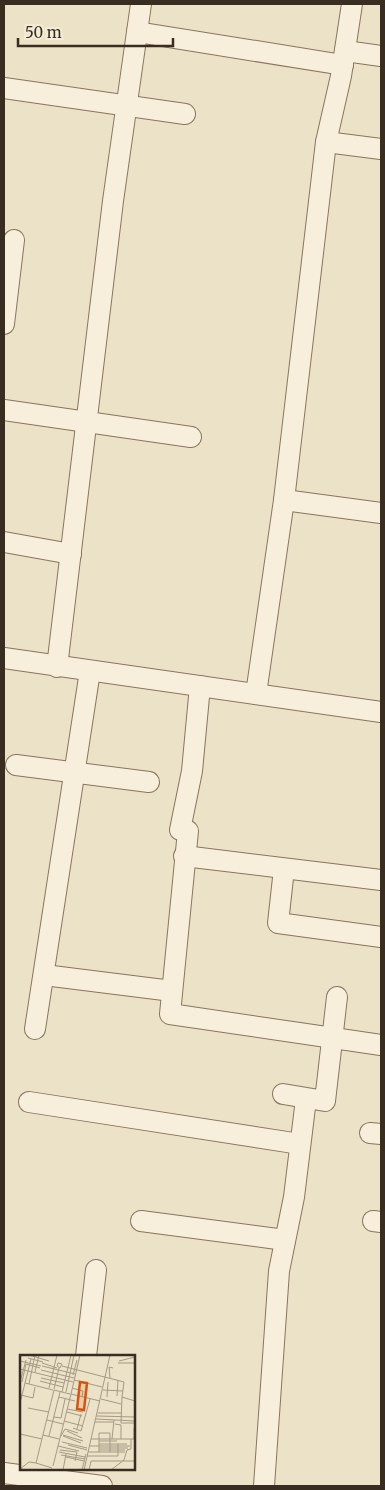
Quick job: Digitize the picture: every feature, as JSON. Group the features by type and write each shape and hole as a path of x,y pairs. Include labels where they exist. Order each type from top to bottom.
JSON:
{"street":[{"path":"57,667 126,107 141,4"},
{"path":"256,694 284,500 326,142 344,58 352,4"},
{"path":"137,32 344,58 381,56"},
{"path":"4,88 185,114"},
{"path":"326,142 381,149"},
{"path":"4,324 14,240"},
{"path":"4,410 192,437"},
{"path":"284,500 381,513"},
{"path":"4,542 71,554"},
{"path":"4,658 381,712"},
{"path":"35,1028 90,671"},
{"path":"200,686 192,771 180,830 188,831 184,856 170,1014 381,1046"},
{"path":"16,765 149,782"},
{"path":"184,856 381,880"},
{"path":"284,868 278,923 381,936"},
{"path":"44,975 172,991"},
{"path":"284,1094 325,1101 337,997"},
{"path":"264,1486 279,1271 294,1197 306,1099"},
{"path":"29,1102 300,1144"},
{"path":"141,1221 286,1240"},
{"path":"86,1355 96,1270"},
{"path":"4,1472 74,1475 102,1486"}]}
